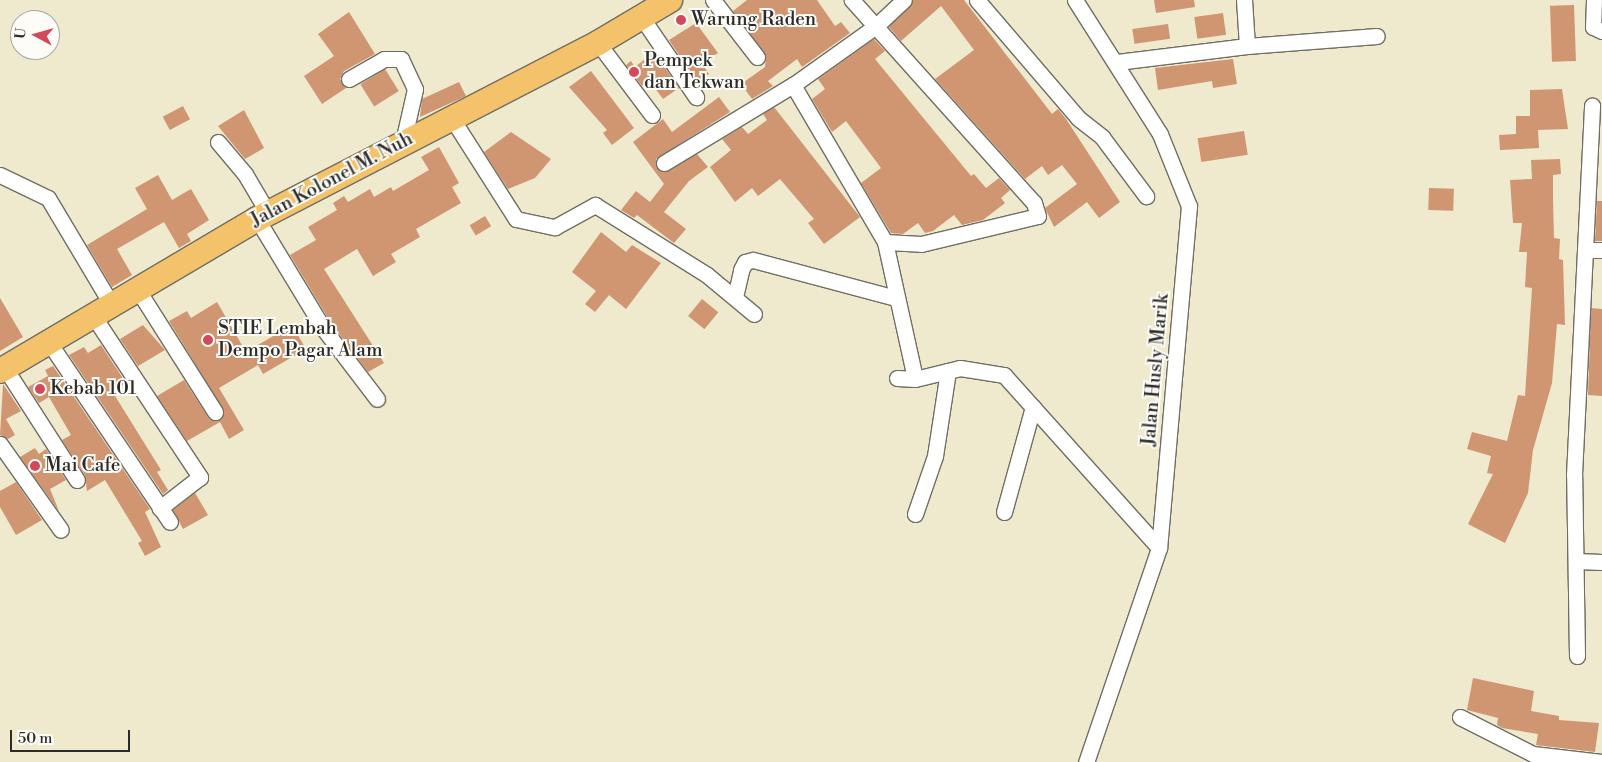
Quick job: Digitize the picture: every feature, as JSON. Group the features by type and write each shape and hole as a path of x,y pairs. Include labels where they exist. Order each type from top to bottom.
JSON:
{"main road":[{"name":"Jalan Kolonel M. Nuh","path":"3,370 136,287 262,216 451,117 598,43 670,0"}],"street":[{"path":"713,0 758,57"},
{"path":"852,0 1038,211 1026,222 921,244 885,242"},
{"path":"664,162 793,85 876,26 904,0"},
{"path":"977,0 1078,118 1102,137 1146,196"},
{"name":"Jalan Husly Marik","path":"1075,0 1117,62 1160,134 1189,206 1159,548 1086,762"},
{"path":"1244,0 1247,46"},
{"path":"1594,0 1593,26 1602,31"},
{"path":"642,18 696,97"},
{"path":"1117,62 1247,46 1377,36"},
{"path":"598,43 652,115"},
{"path":"349,79 384,59 401,59 415,89 403,142"},
{"path":"793,85 885,242 915,379"},
{"path":"1577,656 1574,475 1592,105"},
{"path":"451,117 516,219 556,227 586,207 604,211 735,297 754,314"},
{"path":"218,142 245,174 262,216 323,328 377,399"},
{"path":"0,175 48,198 101,308 200,477 160,508"},
{"path":"1585,250 1602,250"},
{"path":"735,297 741,270 745,262 753,260 896,298"},
{"path":"136,287 215,412"},
{"path":"48,341 170,522"},
{"path":"898,378 915,379 948,371 977,367 1004,375 1159,548"},
{"path":"3,370 77,480"},
{"path":"916,514 935,456 948,371"},
{"path":"1004,512 1034,408"},
{"path":"0,444 61,530"},
{"path":"1576,561 1602,562"},
{"path":"1460,717 1533,754 1602,762"}],"building":[{"path":"747,0 817,0 835,26 841,22 850,33 802,67 797,59 768,81 773,86 752,99 741,84 765,67 766,56 733,11"},
{"path":"913,0 964,0 1052,114 1058,109 1066,119 1120,202 1099,218 1087,202 1054,227 1045,208 1077,184 1062,165 1048,175 1042,166 1025,179 935,79 974,50 941,6 901,41 889,27"},
{"path":"1154,0 1194,0 1195,7 1156,13"},
{"path":"1574,5 1576,61 1552,62 1550,6"},
{"path":"349,12 375,54 344,71 340,79 346,88 322,104 304,76 334,56 318,34"},
{"path":"1223,13 1226,35 1197,39 1194,17"},
{"path":"696,23 718,53 702,64 709,74 697,82 669,40"},
{"path":"1168,24 1170,39 1134,44 1132,29"},
{"path":"874,39 885,51 875,59 971,176 974,174 986,188 999,178 1010,190 1001,198 1005,203 983,220 962,225 954,215 933,231 925,233 918,223 903,234 891,233 861,183 881,168 846,121 832,132 812,99 825,89 818,79"},
{"path":"654,52 679,88 663,99 649,80 642,86 626,65 631,61 635,67"},
{"path":"1233,59 1237,84 1213,88 1212,81 1158,90 1155,68"},
{"path":"385,69 399,91 374,106 360,84"},
{"path":"591,71 634,128 612,145 603,133 607,130 569,87"},
{"path":"459,82 466,96 420,117 422,99"},
{"path":"1562,89 1568,129 1538,130 1539,148 1500,150 1499,135 1516,134 1516,116 1530,116 1530,90"},
{"path":"719,97 730,112 656,159 656,167 664,172 697,154 708,167 689,181 664,212 686,229 674,243 637,215 634,218 621,210 636,191 650,202 664,184 633,142 663,119 672,132"},
{"path":"183,106 190,119 170,130 163,117"},
{"path":"774,107 860,217 824,244 808,223 814,219 780,179 758,196 752,188 735,202 710,167 731,150 722,139 742,127 748,134 767,120 763,114"},
{"path":"244,110 264,148 245,159 218,126"},
{"path":"1244,131 1248,155 1201,162 1198,138"},
{"path":"511,132 551,159 535,178 508,189 484,152"},
{"path":"439,147 459,183 452,187 461,203 416,229 420,237 391,254 396,262 373,276 357,249 324,269 384,363 368,372 331,323 290,255 316,240 308,227 337,210 333,203 344,196 348,202 370,189 374,197 391,187 393,191 429,170 421,157"},
{"path":"1560,159 1561,174 1553,175 1554,238 1560,239 1559,259 1563,260 1565,325 1557,324 1552,383 1533,450 1528,493 1505,543 1468,524 1493,474 1487,473 1491,456 1467,449 1472,432 1507,441 1518,395 1525,396 1532,288 1525,287 1527,252 1519,252 1522,223 1513,223 1510,180 1532,179 1531,160"},
{"path":"158,175 172,200 191,189 209,220 187,234 191,241 179,248 164,222 117,249 132,275 112,287 87,245 147,209 135,188"},
{"path":"1429,188 1454,189 1453,211 1428,210"},
{"path":"1597,201 1602,201 1602,241 1595,241"},
{"path":"485,216 491,226 476,236 470,225"},
{"path":"601,232 626,252 632,245 661,263 626,309 609,295 595,312 585,304 596,291 572,272"},
{"path":"0,298 23,337 0,351"},
{"path":"702,299 718,312 704,329 688,316"},
{"path":"217,302 246,352 292,325 306,349 263,374 258,365 219,388 244,430 229,439 220,422 187,441 157,396 184,380 210,420 220,420 224,411 169,321 187,311 191,318"},
{"path":"1591,308 1602,309 1602,396 1588,395"},
{"path":"143,325 165,350 138,366 120,339"},
{"path":"101,345 126,383 112,391 161,470 157,472 168,490 163,494 69,355 84,347 88,353"},
{"path":"53,366 150,509 145,512 161,547 145,556 138,543 142,541 105,480 87,491 85,475 62,440 71,435 49,397 39,403 28,387 48,376 45,370"},
{"path":"3,384 21,411 6,419 15,435 8,439 0,435"},
{"path":"35,448 39,454 46,449 66,480 50,489 59,511 20,457"},
{"path":"16,482 42,520 16,535 0,507 0,491"},
{"path":"195,493 208,515 183,529 173,510"},
{"path":"1473,678 1534,691 1531,711 1559,716 1559,720 1599,723 1595,752 1536,745 1538,734 1502,728 1497,725 1498,718 1467,710"}],"place":[{"name":"Warung Raden","path":"681,20"},
{"name":"Pempek dan Tekwan","path":"634,72"},
{"name":"STIE Lembah Dempo Pagar Alam","path":"208,340"},
{"name":"Kebab 101","path":"40,389"},
{"name":"Mai Cafe","path":"35,466"}]}
